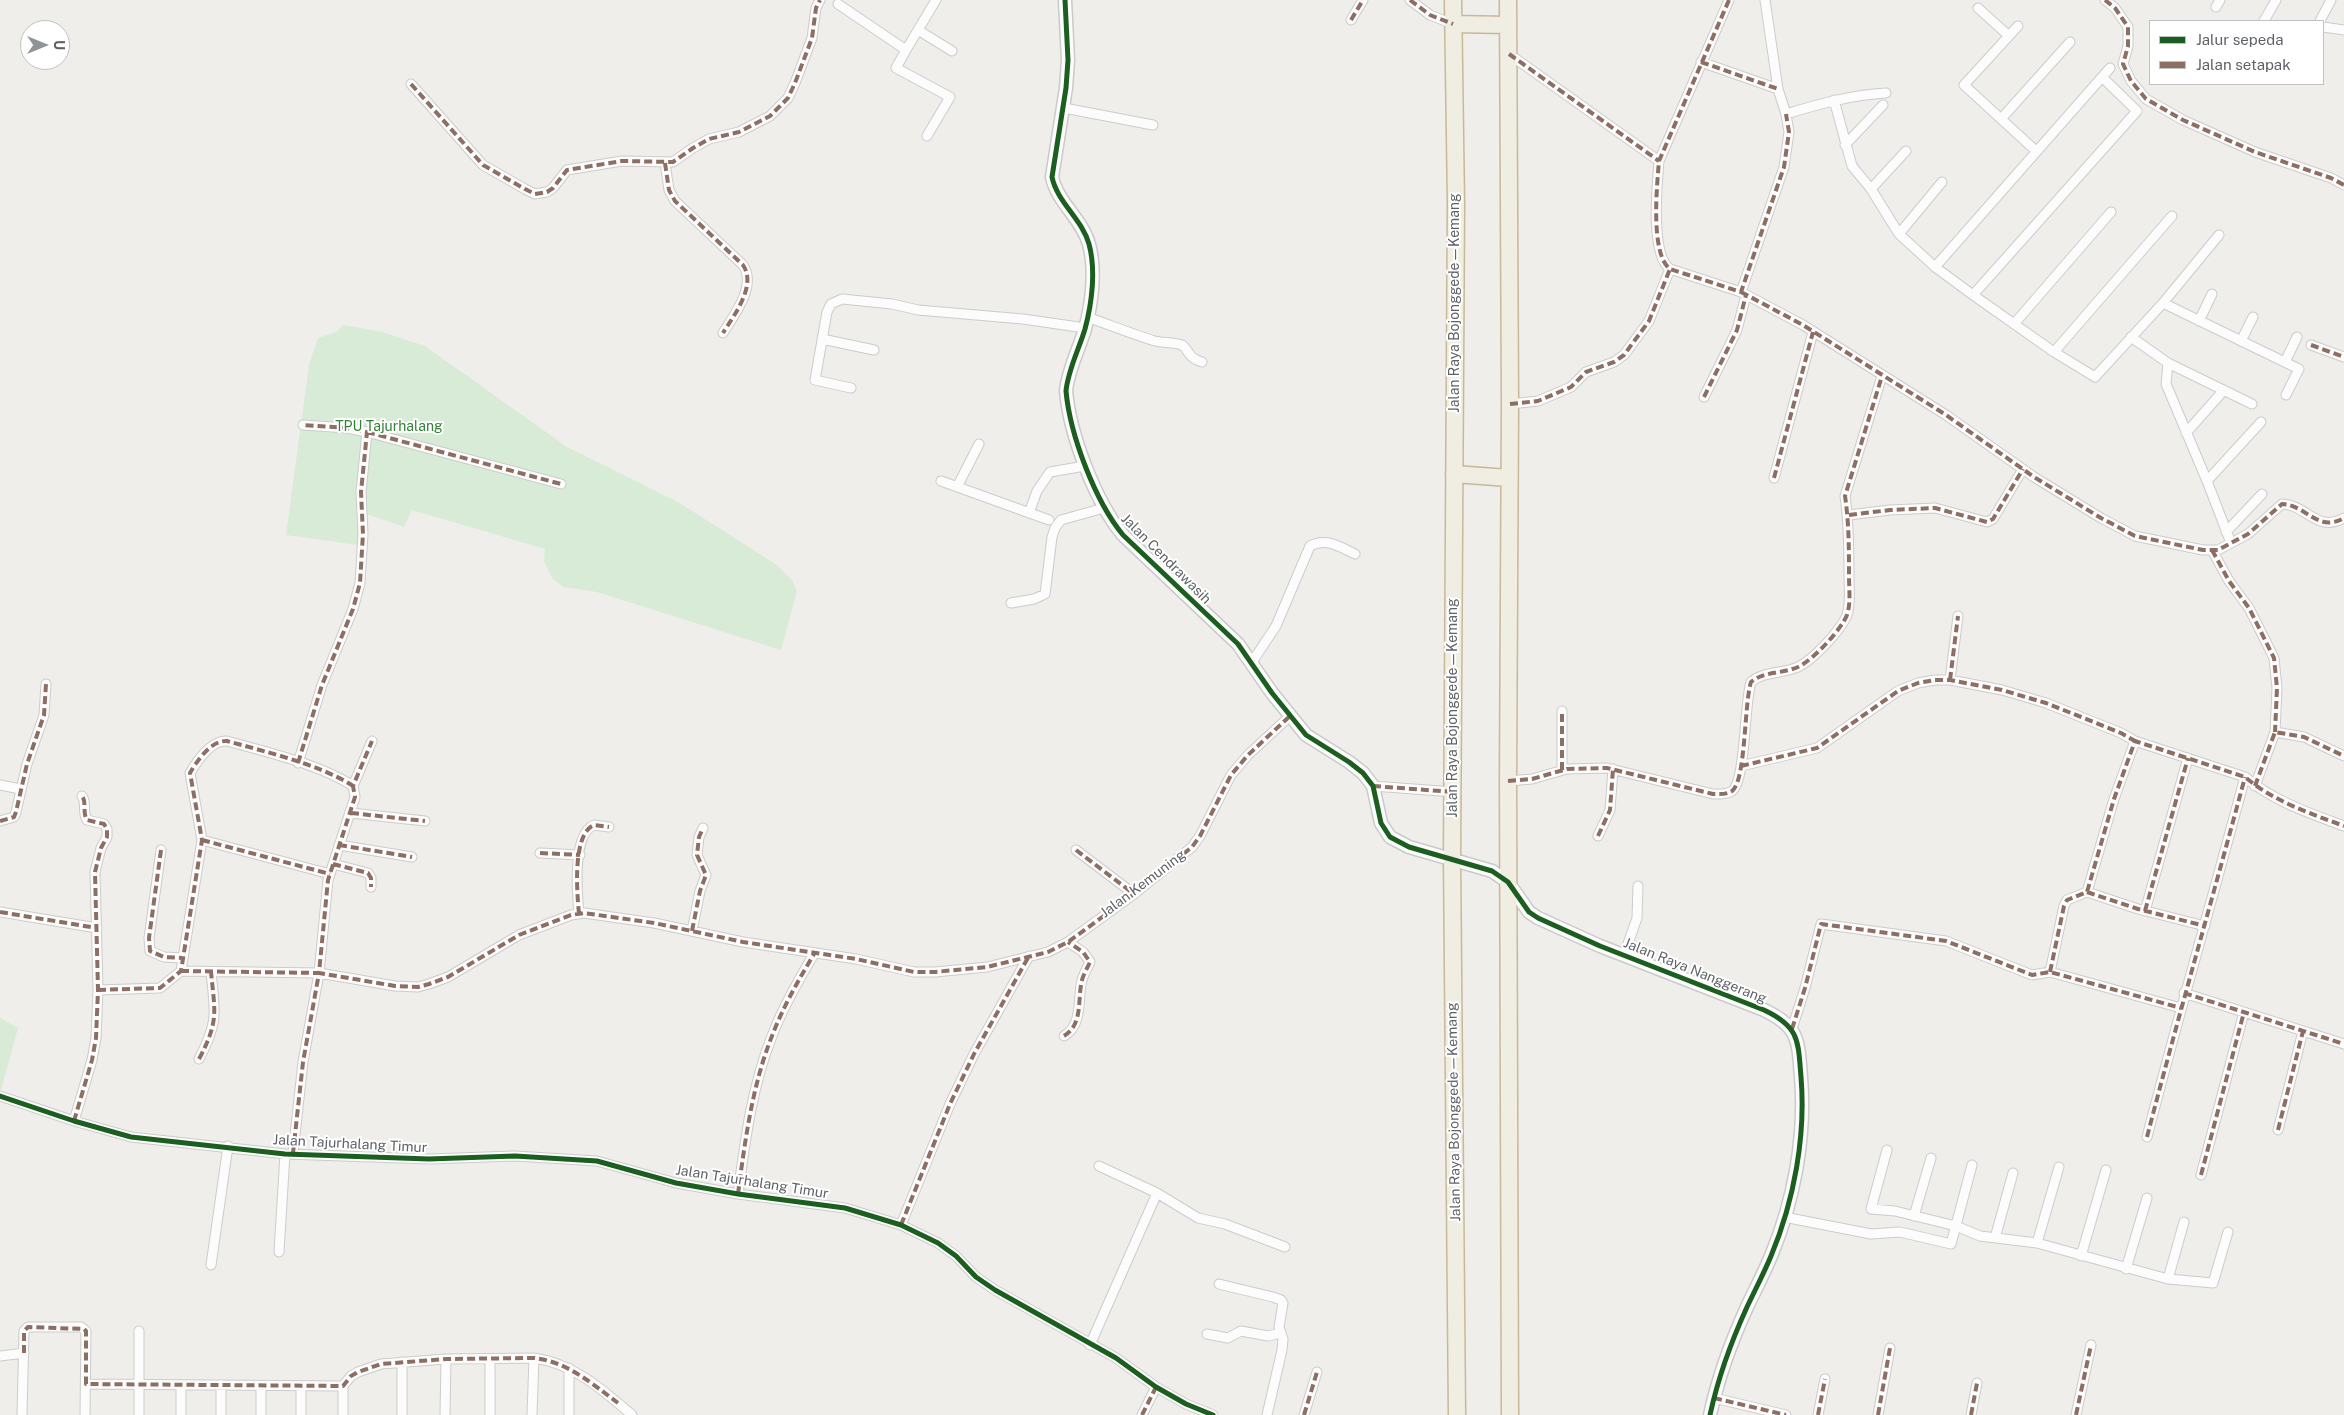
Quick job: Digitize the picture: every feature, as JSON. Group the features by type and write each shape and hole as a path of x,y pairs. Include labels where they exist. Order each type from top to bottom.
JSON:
{"highway":[{"name":"Jalan Raya Bojonggede—Kemang","path":"1453,0 1456,203 1454,792 1452,858 1457,1415"},
{"path":"1508,0 1510,54 1508,781 1510,1415"},
{"path":"1453,24 1508,25"},
{"path":"1454,474 1509,478"}],"street":[{"path":"411,84 483,165 535,194 547,192 553,188 567,170 622,161 665,163 679,159 709,139 740,132 770,116 782,105 792,91 812,38 816,8 820,0"},
{"path":"927,136 950,97 896,68 936,0"},
{"name":"Jalan Cendrawasih","path":"1065,0 1068,60 1064,108 1052,177 1056,187 1085,233 1090,247 1092,281 1086,323 1066,391 1068,408 1085,466 1104,508 1123,535 1238,644 1306,735 1349,762 1363,773 1373,786"},
{"path":"1351,20 1363,0"},
{"path":"1410,0 1430,15 1453,24"},
{"path":"1729,0 1660,161 1657,185 1657,241 1661,258 1670,269 1744,293 1813,332 1946,415 2023,469 2126,532 2144,539 2203,550 2223,548 2248,534 2282,504 2290,504 2322,523 2335,523 2344,518"},
{"path":"1704,397 1737,330 1744,293 1784,167 1789,132 1786,114 1778,89 1765,0"},
{"path":"2105,0 2115,8 2128,28 2129,37 2123,64 2131,81 2146,99 2183,120 2255,152 2344,185"},
{"path":"2265,20 2276,0"},
{"path":"2321,20 2332,0"},
{"path":"838,4 906,50"},
{"path":"1978,8 2009,36"},
{"path":"2018,26 1964,85 2036,151"},
{"path":"2324,27 2344,30"},
{"path":"918,30 952,50"},
{"path":"2001,118 2070,42"},
{"path":"1510,54 1660,161"},
{"path":"1701,62 1778,89"},
{"path":"1934,267 2110,68"},
{"path":"1973,295 2137,111 2102,77"},
{"path":"1786,114 1834,100 1859,95 1886,93"},
{"path":"1834,100 1852,166 1871,190 1900,234 1934,267 2054,352 2095,377 2163,303 2218,235"},
{"path":"1845,145 1883,105"},
{"path":"1064,108 1153,125"},
{"path":"1871,190 1906,151"},
{"path":"665,163 669,190 675,201 743,265 746,271 748,280 745,295 723,333"},
{"path":"1900,234 1942,182"},
{"path":"2014,324 2111,212"},
{"path":"2054,352 2172,216"},
{"path":"1510,404 1538,401 1571,387 1586,372 1614,362 1624,355 1649,321 1670,269"},
{"path":"2199,320 2212,294"},
{"path":"851,388 814,380 826,312 831,304 842,299 892,304 918,310 1086,323 1163,343 1181,345 1185,347 1191,358 1202,362"},
{"path":"2163,303 2299,369 2286,395"},
{"path":"2241,341 2253,317"},
{"path":"1774,478 1813,332"},
{"path":"2132,337 2168,363 2252,404"},
{"path":"2285,362 2296,337"},
{"path":"822,340 874,350"},
{"path":"2311,345 2344,357"},
{"path":"2168,363 2166,384 2228,535 2262,494"},
{"path":"1508,781 1532,779 1562,770 1613,769 1713,794 1724,794 1733,791 1739,780 1750,682 1754,679 1797,668 1812,658 1846,616 1849,598 1849,515 1845,496 1882,376"},
{"path":"2186,434 2224,390"},
{"path":"2207,481 2261,422"},
{"path":"303,425 347,428 367,432 561,484"},
{"path":"298,763 322,685 358,590 362,558 361,492 367,432"},
{"path":"957,487 979,444"},
{"path":"1030,513 1037,491 1050,472 1085,466"},
{"path":"1849,515 1890,510 1935,508 1987,522 1993,519 2023,469"},
{"path":"941,482 1049,520"},
{"path":"1011,603 1034,599 1046,594 1052,536 1061,520 1104,508"},
{"path":"1252,662 1276,626 1310,546 1318,542 1328,542 1355,554"},
{"path":"2212,550 2229,580 2249,608 2274,658 2277,688 2275,732 2255,786"},
{"path":"1950,680 1958,616"},
{"path":"1741,766 1817,748 1898,691 1918,683 1950,680 2002,690 2046,703 2121,733 2135,742 2245,777 2255,786 2287,804 2344,826"},
{"path":"0,821 14,818 20,789 44,714 46,684"},
{"path":"1562,711 1562,770"},
{"name":"Jalan Kemuning","path":"579,914 608,915 914,972 987,967 1048,952 1068,942 1134,894 1192,847 1200,836 1231,775 1248,755 1290,716"},
{"path":"2275,732 2304,737 2344,756"},
{"path":"181,971 202,840 190,776 196,764 214,745 222,740 298,763 334,776 353,786"},
{"path":"279,1252 289,1154 302,1062 319,973 330,874 351,813 355,797 353,786 372,742"},
{"path":"2088,892 2114,799 2135,742"},
{"path":"2145,911 2188,758"},
{"path":"1598,836 1610,810 1613,769"},
{"path":"2147,1137 2184,993 2205,926 2245,777"},
{"path":"0,786 20,789"},
{"path":"1452,858 1409,847 1390,837 1381,823 1373,786 1454,792"},
{"path":"74,1121 92,1060 96,1038 98,990 94,872 101,848 107,837 107,829 104,824 87,820 84,814 85,800 82,796"},
{"path":"351,813 425,821"},
{"path":"98,990 160,988 181,971 319,973 395,986 418,987 429,984 448,977 519,936 579,914 577,885 582,840 588,829 598,825 609,827"},
{"path":"692,931 700,891 706,875 697,855 699,837 704,828"},
{"path":"202,840 330,874"},
{"path":"339,846 412,857"},
{"path":"162,850 149,938 150,951 164,957 182,958"},
{"path":"1076,850 1134,894"},
{"path":"540,853 580,855"},
{"name":"Jalan Raya Nanggerang","path":"1452,858 1492,871 1508,882 1529,912 1538,918 1624,955 1764,1010 1786,1022 1792,1029"},
{"path":"333,864 368,873 371,878 371,887"},
{"path":"1624,955 1637,918 1638,886"},
{"path":"2050,972 2067,900 2088,892 2145,911 2205,926"},
{"path":"0,912 97,928"},
{"path":"1710,1415 1728,1356 1747,1308 1772,1255 1793,1184 1801,1130 1800,1064 1796,1039 1792,1029 1805,988 1820,924 1946,941 2032,975 2050,972 2181,1008"},
{"path":"1064,1036 1072,1031 1078,1015 1081,984 1090,962 1083,952 1068,942"},
{"path":"738,1194 749,1119 765,1055 790,996 814,954"},
{"path":"901,1225 950,1104 978,1046 1029,956"},
{"path":"199,1059 211,1036 215,1021 211,972"},
{"path":"2184,993 2344,1044"},
{"path":"2202,1175 2244,1012"},
{"path":"2278,1130 2303,1031"},
{"name":"Jalan Tajurhalang Timur","path":"0,1096 74,1121 131,1137 289,1154 382,1158 516,1156 584,1160 625,1167 676,1183 738,1194 845,1208 901,1225 938,1243 956,1256 967,1269 982,1281 1090,1345 1116,1358 1156,1387 1186,1404 1213,1415"},
{"path":"211,1264 228,1146"},
{"path":"1887,1150 1872,1209 1956,1226 1980,1236 2037,1244 2168,1279 2213,1284 2228,1232"},
{"path":"1914,1216 1930,1158"},
{"path":"1784,1217 1871,1234 1900,1232 1951,1244 1972,1165"},
{"path":"1099,1166 1157,1193 1198,1218 1225,1224 1285,1247"},
{"path":"2037,1244 2059,1167"},
{"path":"2081,1256 2106,1170"},
{"path":"1995,1238 2013,1173"},
{"path":"1090,1345 1157,1193"},
{"path":"2126,1269 2147,1198"},
{"path":"2168,1279 2184,1222"},
{"path":"1219,1284 1281,1300 1282,1311 1279,1327 1282,1333 1282,1350 1267,1415"},
{"path":"22,1415 26,1328 56,1327 81,1328 86,1331 85,1415"},
{"path":"1207,1334 1228,1338 1241,1331 1268,1336 1282,1333"},
{"path":"139,1332 139,1415"},
{"path":"2076,1415 2091,1345"},
{"path":"1878,1415 1890,1348"},
{"path":"0,1356 24,1353"},
{"path":"532,1415 534,1358"},
{"path":"343,1415 343,1386 350,1376 364,1369 402,1362 446,1359 534,1358 546,1359 569,1368 632,1415"},
{"path":"445,1415 446,1359"},
{"path":"490,1359 490,1415"},
{"path":"402,1362 402,1415"},
{"path":"569,1368 569,1415"},
{"path":"1304,1415 1318,1372"},
{"path":"1818,1415 1825,1379"},
{"path":"1971,1415 1978,1383"},
{"path":"86,1384 343,1386"},
{"path":"181,1385 181,1415"},
{"path":"221,1385 221,1415"},
{"path":"261,1386 261,1415"},
{"path":"301,1386 301,1415"},
{"path":"1142,1415 1156,1387"},
{"path":"1714,1398 1786,1415"},
{"path":"618,1403 618,1415"}],"green space":[{"name":"TPU Tajurhalang","path":"344,325 382,332 425,346 567,447 678,502 777,565 792,580 797,591 781,650 597,592 563,587 552,578 544,561 545,549 412,510 404,527 367,514 365,546 286,535 309,365 318,338 336,332"},
{"path":"0,1018 18,1028 0,1094"}],"marked path":[{"path":"411,84 483,165 535,194 547,192 553,188 567,170 622,161 673,162 709,139 739,132 770,116 788,98 795,83 812,38 816,8 820,0"},
{"path":"1351,20 1363,0"},
{"path":"1410,0 1430,15 1453,24"},
{"path":"1729,0 1659,161 1656,202 1657,235 1664,261 1670,269 1741,292 1784,167 1789,132 1786,114"},
{"path":"2105,0 2115,8 2128,27 2128,46 2123,64 2131,81 2146,99 2183,120 2255,152 2331,178 2344,185"},
{"path":"1509,54 1659,161"},
{"path":"1701,62 1778,89"},
{"path":"665,163 669,190 675,201 743,265 747,273 746,291 738,309 723,333"},
{"path":"1510,404 1538,401 1571,387 1586,372 1614,362 1624,355 1649,321 1670,269"},
{"path":"1741,292 1803,325 1946,415 2034,477 2101,518 2135,536 2203,550 2218,550 2248,534 2282,504 2291,506 2326,522 2335,522 2344,518"},
{"path":"1704,397 1737,330 1746,295"},
{"path":"1774,478 1813,332"},
{"path":"2311,345 2344,357"},
{"path":"1508,781 1532,779 1567,769 1607,768 1713,794 1725,794 1732,791 1737,784 1740,773 1751,682 1767,674 1792,669 1804,663 1833,636 1847,615 1849,601 1849,546 1845,496 1882,376"},
{"path":"298,763 322,685 353,609 360,583 363,534 361,492 367,432 347,428 303,425"},
{"path":"367,432 561,484"},
{"path":"1849,515 1890,510 1935,508 1987,522 1993,519 2023,469"},
{"path":"2212,550 2229,581 2249,608 2274,658 2277,688 2275,732"},
{"path":"1950,680 1958,616"},
{"path":"1741,766 1817,748 1898,691 1918,683 1935,680 1950,680 2002,690 2046,703 2121,733 2135,741"},
{"path":"0,821 14,817 16,812 27,764 44,715 46,684"},
{"path":"1562,711 1562,770"},
{"path":"293,1153 303,1062 319,973 395,986 418,987 448,977 519,935 571,915 584,913 654,923 743,942 856,959 914,972 987,967 1048,952 1068,942 1134,894 1192,847 1200,836 1231,775 1248,755 1290,716"},
{"path":"2255,786 2275,732 2304,737 2344,756"},
{"path":"98,990 160,988 181,971 202,840 190,773 210,748 215,744 227,741 308,765 353,786"},
{"path":"181,971 319,973 328,880 355,797 353,786 372,741"},
{"path":"2050,972 2064,906 2067,900 2087,892 2114,799 2135,741 2245,777 2279,800 2344,826"},
{"path":"2145,911 2188,758"},
{"path":"1598,836 1610,810 1613,769"},
{"path":"2147,1137 2245,777"},
{"path":"1373,786 1454,792"},
{"path":"74,1121 92,1060 96,1038 98,990 95,872 101,848 107,837 107,829 104,824 87,820 82,796"},
{"path":"351,813 425,821"},
{"path":"579,914 577,879 582,840 587,831 594,825 609,827"},
{"path":"692,931 700,891 706,875 697,855 699,837 703,828"},
{"path":"202,840 330,874"},
{"path":"339,845 412,857"},
{"path":"161,850 149,938 150,951 164,957 182,958"},
{"path":"1076,850 1134,894"},
{"path":"540,853 580,855"},
{"path":"333,864 368,873 371,878 371,887"},
{"path":"2087,892 2138,909 2205,926"},
{"path":"0,912 97,928"},
{"path":"1792,1029 1805,988 1821,924 1946,941 2032,975 2050,972 2181,1008"},
{"path":"1064,1036 1074,1026 1078,1013 1083,976 1090,962 1083,952 1068,942"},
{"path":"738,1194 750,1114 765,1055 786,1004 814,954"},
{"path":"901,1225 950,1104 974,1054 1029,956"},
{"path":"199,1059 213,1026 214,998 211,972"},
{"path":"2184,993 2344,1044"},
{"path":"2201,1175 2244,1012"},
{"path":"2278,1130 2303,1031"},
{"path":"24,1353 24,1331 28,1327 84,1329 86,1331 86,1384 343,1386 351,1376 381,1364 446,1359 534,1358 558,1364 579,1374 618,1403"},
{"path":"2076,1415 2091,1345"},
{"path":"1878,1415 1890,1348"},
{"path":"1304,1415 1317,1372"},
{"path":"1818,1415 1825,1379"},
{"path":"1971,1415 1977,1383"},
{"path":"1142,1415 1156,1387"},
{"path":"1714,1398 1786,1415"}],"cycle path":[{"path":"1065,0 1068,60 1066,88 1052,177 1059,194 1086,235 1091,254 1093,275 1091,298 1083,337 1069,375 1066,391 1068,408 1078,447 1094,486 1113,521 1123,535 1238,644 1272,693 1306,735 1363,773 1373,786 1381,823 1390,837 1409,847 1492,871 1508,882 1529,912 1538,918 1600,946 1764,1010 1785,1023 1795,1036 1800,1064 1802,1122 1792,1191 1771,1256 1730,1347 1710,1415"},
{"path":"0,1096 74,1121 131,1137 285,1154 429,1159 515,1156 597,1161 676,1183 738,1194 845,1208 901,1225 938,1243 956,1256 976,1277 995,1290 1116,1358 1156,1387 1186,1404 1213,1415"}]}
